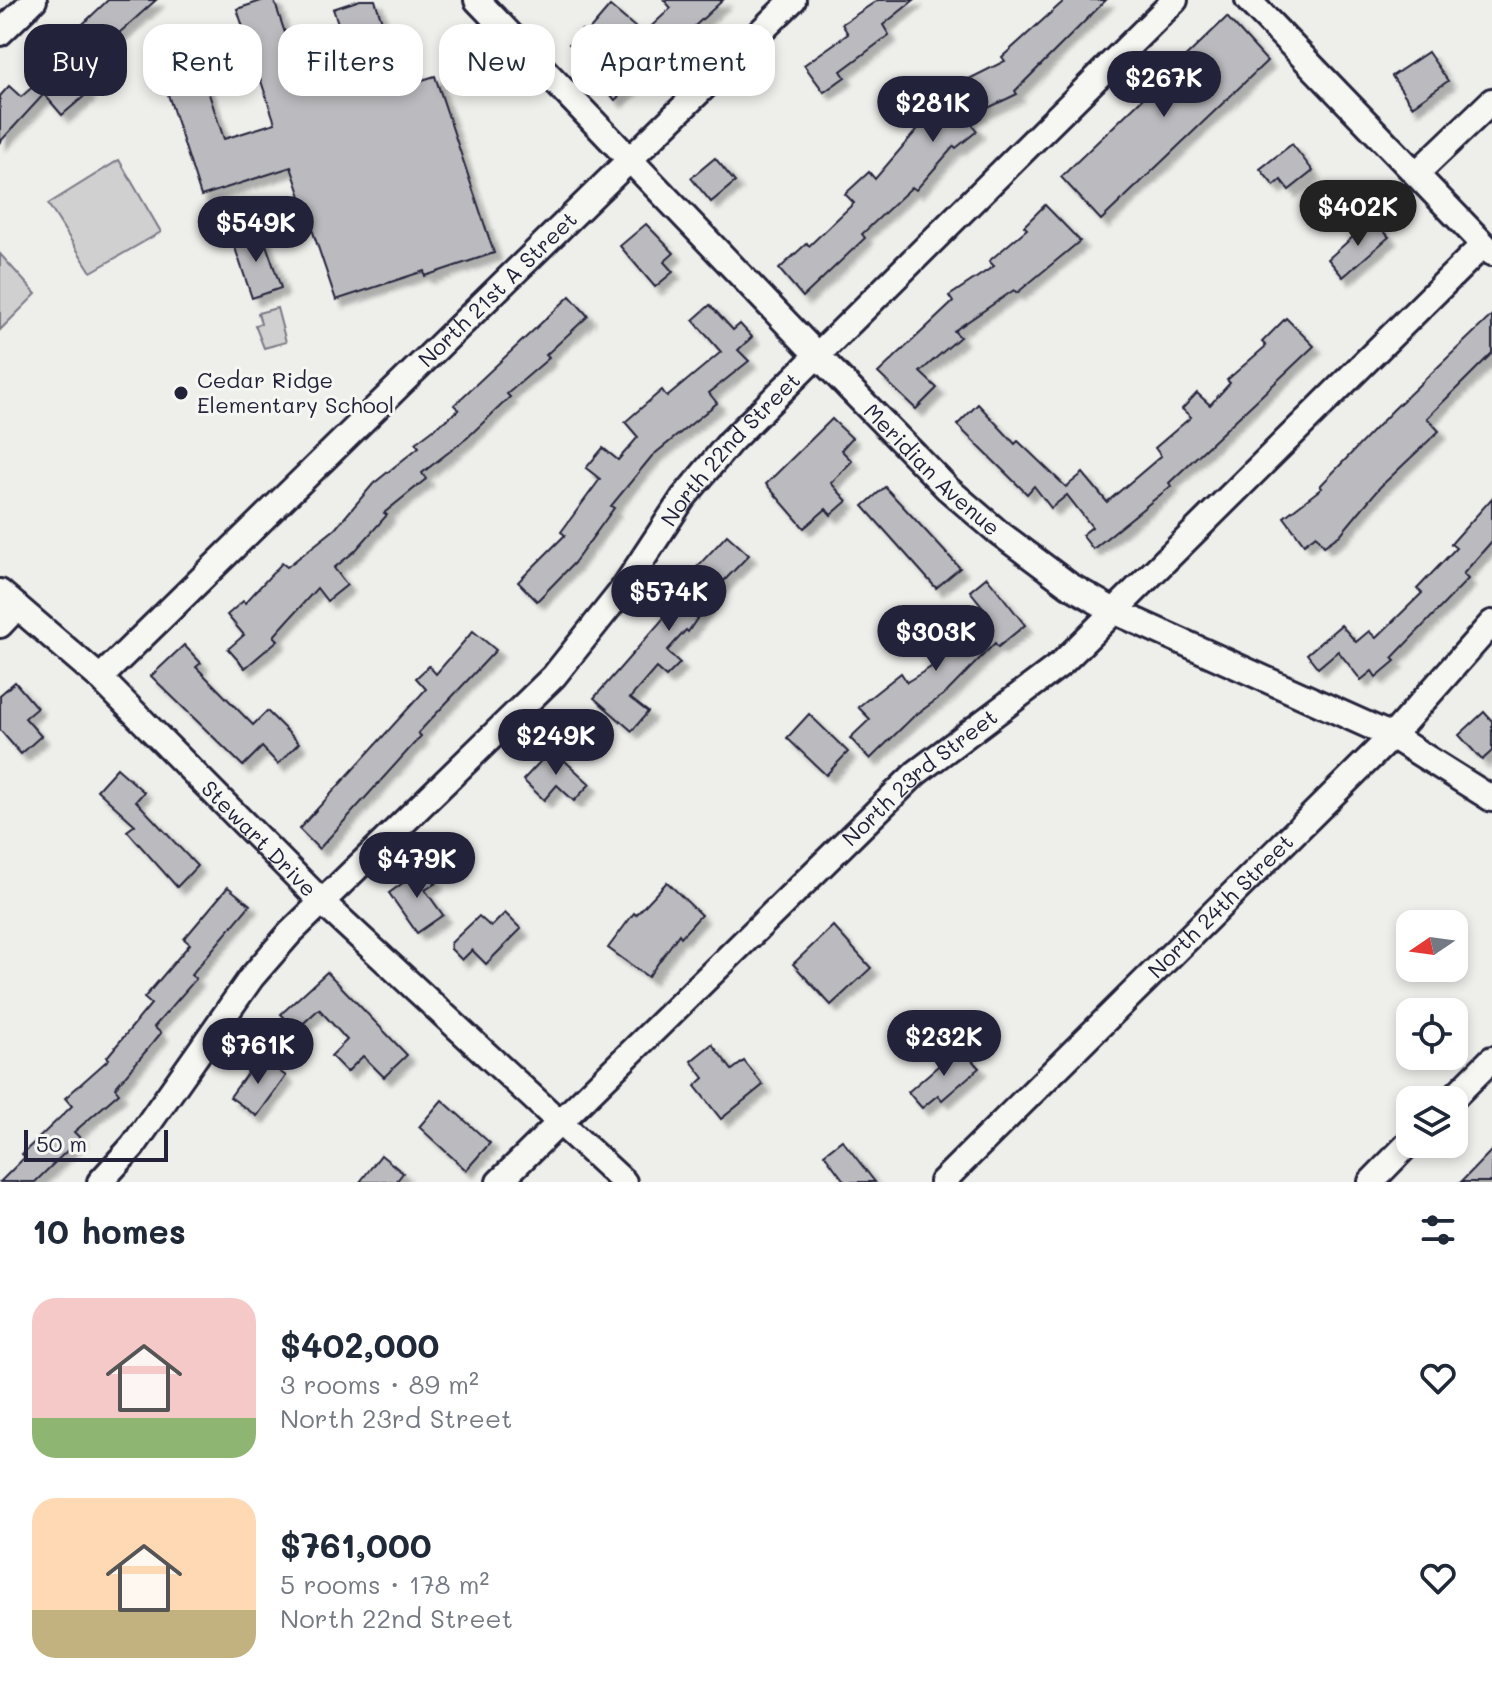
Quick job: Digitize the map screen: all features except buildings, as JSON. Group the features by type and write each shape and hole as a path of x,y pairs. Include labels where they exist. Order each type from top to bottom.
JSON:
{"street":[{"path":"0,33 34,0"},
{"name":"Meridian Avenue","path":"477,0 948,489 998,532 1069,585 1114,611 1392,736 1492,799"},
{"name":"North 21st A Street","path":"100,678 793,0"},
{"name":"North 22nd Street","path":"100,1182 170,1096 251,978 322,902 554,676 621,592 683,498 730,442 1175,0"},
{"path":"1248,0 1488,249"},
{"path":"1416,174 1492,101"},
{"name":"North 23rd Street","path":"499,1182 916,773 1025,693 1114,611 1488,249"},
{"name":"Stewart Drive","path":"6,608 100,678 322,902 624,1182"},
{"name":"North 24th Street","path":"942,1182 1392,736 1492,623"},
{"path":"1465,1086 1492,1059"},
{"path":"1371,1182 1396,1156"}],"shaded area":[{"path":"119,160 161,232 91,272 48,204"},
{"path":"0,254 36,294 0,330"},
{"path":"277,308 286,342 264,348 255,325 261,324 258,313"}],"place":[{"name":"Cedar Ridge Elementary School","path":"181,393"}]}
